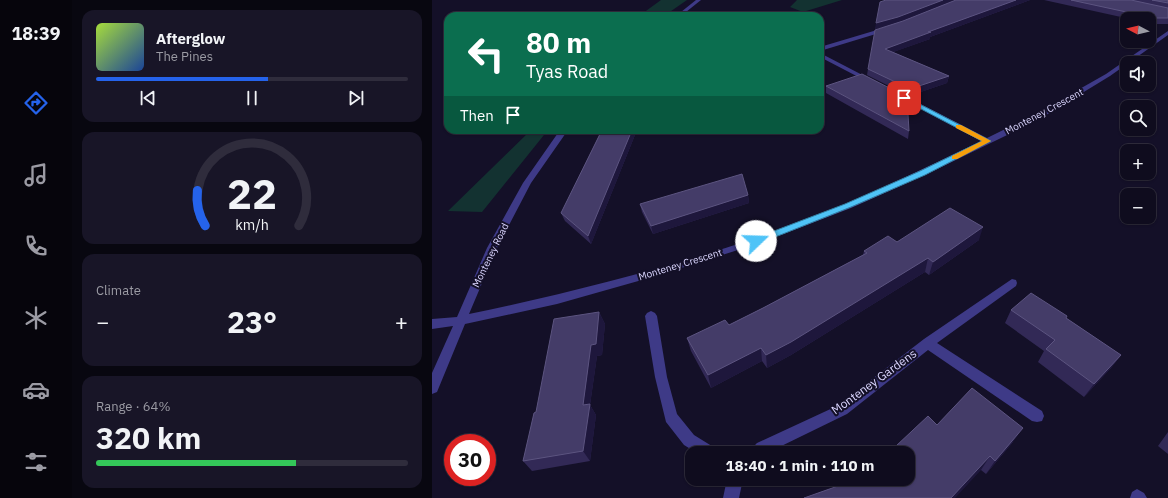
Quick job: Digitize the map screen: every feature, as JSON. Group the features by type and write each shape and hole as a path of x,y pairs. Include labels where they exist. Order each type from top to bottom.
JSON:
{"street":[{"path":"683,12 698,0"},
{"path":"824,48 893,27"},
{"name":"Monteney Crescent","path":"432,324 460,321 557,300 756,241 848,206 922,173 1035,118 1108,75 1168,33"},
{"path":"824,57 876,84"},
{"path":"890,91 987,141"},
{"name":"Monteney Road","path":"432,388 492,248 527,183 561,134"},
{"name":"Monteney Gardens","path":"766,446 842,410 928,343 1012,283"},
{"path":"651,316 661,377 671,417 689,440 699,446"},
{"path":"928,343 1037,416"},
{"path":"731,498 734,486"}],"green space":[{"path":"661,0 687,0 670,12 644,12"},
{"path":"797,0 842,0 803,12 790,7"},
{"path":"527,134 545,134 482,212 448,211"}],"building":[{"path":"886,0 943,0 898,17 876,23 880,2"},
{"path":"956,0 1016,0 885,49 949,76 910,89 868,69 875,30 903,21"},
{"path":"1071,0 1131,0 1168,8 1168,18 1156,18 1156,12 1126,12"},
{"path":"1152,0 1168,0 1168,3"},
{"path":"862,74 907,97 909,131 826,86"},
{"path":"600,134 630,134 588,236 561,213"},
{"path":"742,174 748,195 651,226 640,204"},
{"path":"950,208 983,227 933,262 928,258 791,342 766,355 761,348 708,375 687,338 725,320 729,325 763,308 867,253 864,251 888,236 897,242"},
{"path":"1031,293 1067,316 1066,318 1121,355 1094,384 1046,349 1055,340 1011,310"},
{"path":"599,312 596,344 591,345 583,405 590,404 583,451 523,461 534,413 536,412 554,319"},
{"path":"972,388 1023,428 995,461 990,456 951,498 804,498 838,486 915,486 915,446 896,446 928,416 937,425"}],"slow traffic":[{"path":"954,157 987,141 959,126"}],"route":[{"path":"756,241 848,206 922,173 987,141 904,98"}]}
